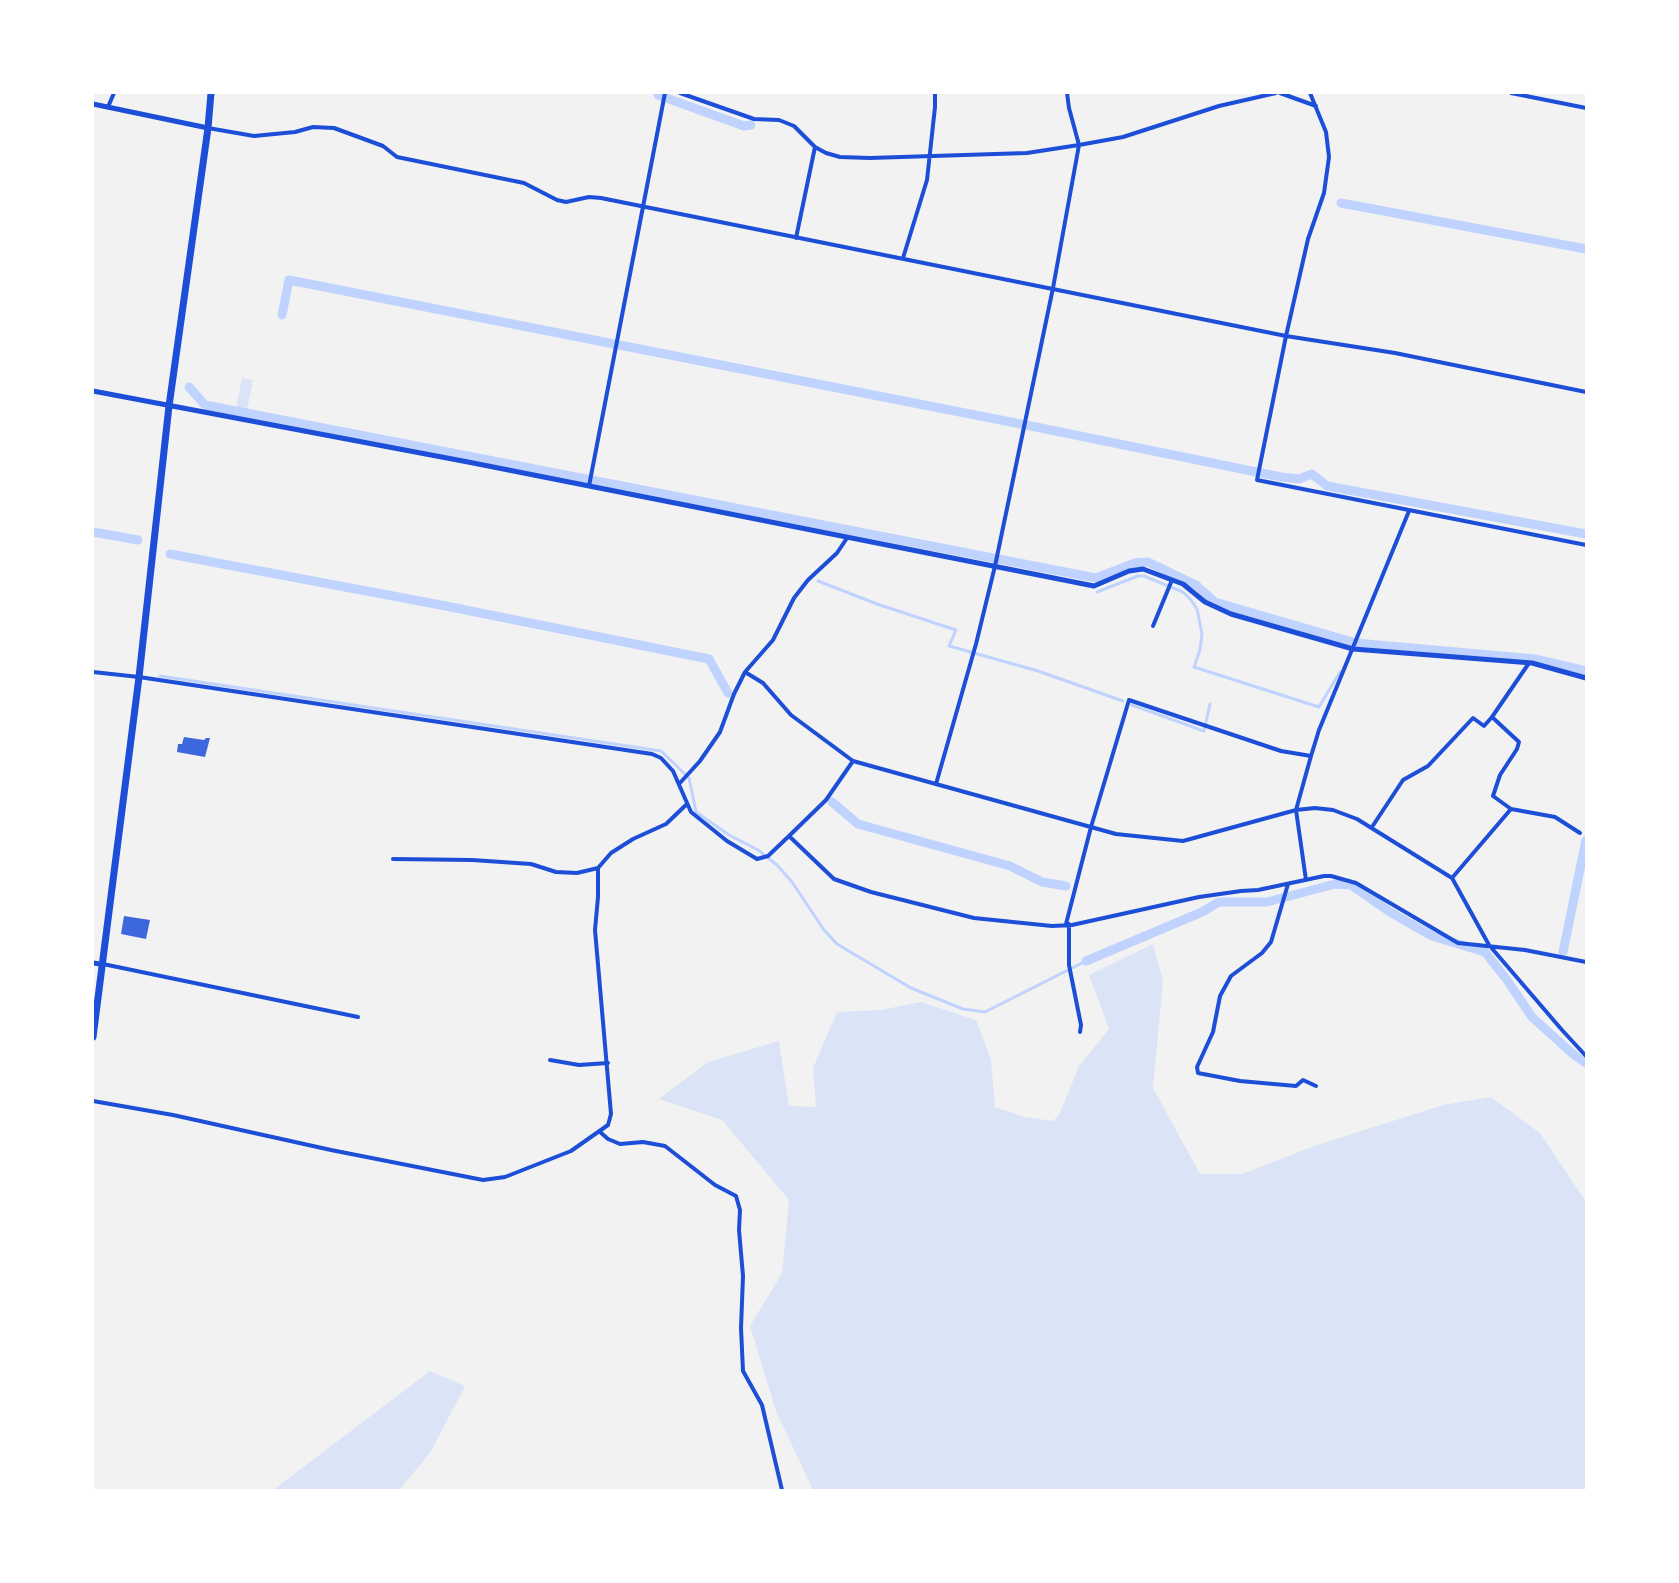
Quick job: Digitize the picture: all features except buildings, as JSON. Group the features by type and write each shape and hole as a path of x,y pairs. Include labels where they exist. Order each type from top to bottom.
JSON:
{"highway":[{"path":"93,1037 97,964 139,677 169,406 211,93"}],"street":[{"path":"108,107 114,93"},
{"path":"589,486 665,93"},
{"path":"680,93 753,119 779,120 794,126 815,147 840,157 1027,153 1123,137 1218,106 1278,93 1317,106"},
{"path":"903,258 927,180 935,93"},
{"path":"936,784 976,644 995,566 1053,288 1079,145 1067,93"},
{"path":"1310,93 1326,132 1329,157 1324,193 1308,239 1286,336 1257,480 1586,544"},
{"path":"1511,93 1586,108"},
{"path":"93,104 254,136 295,132 313,127 334,128 384,146 397,157 524,183 557,200 566,202 590,197 642,206 1286,336 1395,353 1586,391"},
{"path":"796,238 815,147"},
{"path":"93,391 468,462 1094,586 1129,571 1143,569 1183,584 1205,602 1231,614 1353,649 1529,663 1586,678"},
{"path":"1306,880 1296,810 1311,756 1319,730 1409,511"},
{"path":"679,784 720,732 734,694 746,672 773,640 794,598 808,580 837,553 848,538"},
{"path":"1153,626 1172,579"},
{"path":"1372,827 1403,780 1428,766 1473,718 1484,726 1529,663"},
{"path":"93,672 652,754 661,758 673,771 691,812 727,841 757,859 768,855 826,800 853,761"},
{"path":"746,672 763,683 791,715 853,761 1116,834 1183,841 1296,810 1315,808 1333,810 1357,819 1452,878 1489,945 1586,1056"},
{"path":"1080,1032 1081,1025 1069,965 1068,924 1091,827 1129,700 1281,751 1311,756"},
{"path":"1492,717 1519,742 1500,775 1493,796 1511,809 1555,817 1580,833"},
{"path":"393,859 472,860 531,864 556,872 577,873 598,868 611,853 633,839 666,824 687,804"},
{"path":"1452,878 1511,809"},
{"path":"789,836 834,879 871,892 974,918 1052,926 1116,916 1199,897 1258,890 1331,876 1356,884 1458,943 1489,945 1586,962"},
{"path":"93,1101 173,1115 331,1150 483,1180 505,1177 571,1151 608,1125 611,1114 595,930 598,868"},
{"path":"1288,884 1271,942 1262,953 1231,976 1220,996 1213,1032 1197,1067 1198,1073 1214,1077 1296,1086 1303,1080 1316,1086"},
{"path":"97,964 358,1017"},
{"path":"550,1060 579,1065 608,1063"},
{"path":"599,1131 608,1139 620,1144 643,1142 665,1146 715,1185 736,1196 740,1210 739,1230 743,1276 741,1328 743,1371 762,1405 782,1490"}],"shaded area":[{"path":"242,378 253,380 247,410 236,408"},
{"path":"1153,944 1163,981 1153,1088 1200,1174 1242,1174 1317,1145 1443,1105 1491,1097 1540,1133 1586,1202 1586,1490 813,1490 776,1411 750,1326 782,1273 789,1200 722,1120 659,1099 708,1062 779,1041 789,1106 816,1107 813,1068 837,1012 881,1010 921,1002 976,1020 991,1059 995,1107 1025,1117 1053,1121 1059,1115 1079,1066 1109,1029 1089,975"},
{"path":"430,1371 465,1386 430,1453 399,1490 273,1490"}],"waterway":[{"path":"658,93 658,95 744,126 751,125"},
{"path":"1341,203 1586,249"},
{"path":"282,315 289,280 1281,477 1299,479 1312,474 1327,486 1586,534"},
{"path":"189,387 205,405 1096,578 1135,563 1148,562 1196,585 1215,602 1356,643 1535,659 1586,671"},
{"path":"93,532 138,540"},
{"path":"170,554 709,659 728,693"},
{"path":"1097,592 1138,576 1144,576 1183,592 1197,609 1202,634 1200,650 1194,667 1319,707 1340,672"},
{"path":"818,581 877,604 956,630 949,646 1038,671 1123,701"},
{"path":"160,676 661,751 689,778 696,812 729,835 758,850 777,865 792,882 824,930 837,944 911,988 963,1009 985,1012 1086,961"},
{"path":"1132,705 1204,731 1210,704"},
{"path":"832,802 858,824 1010,866 1042,882 1066,886"},
{"path":"1563,952 1586,840"},
{"path":"1086,961 1202,912 1219,902 1267,902 1335,884 1351,885 1390,912 1432,936 1485,952 1532,1017 1586,1063"}]}
